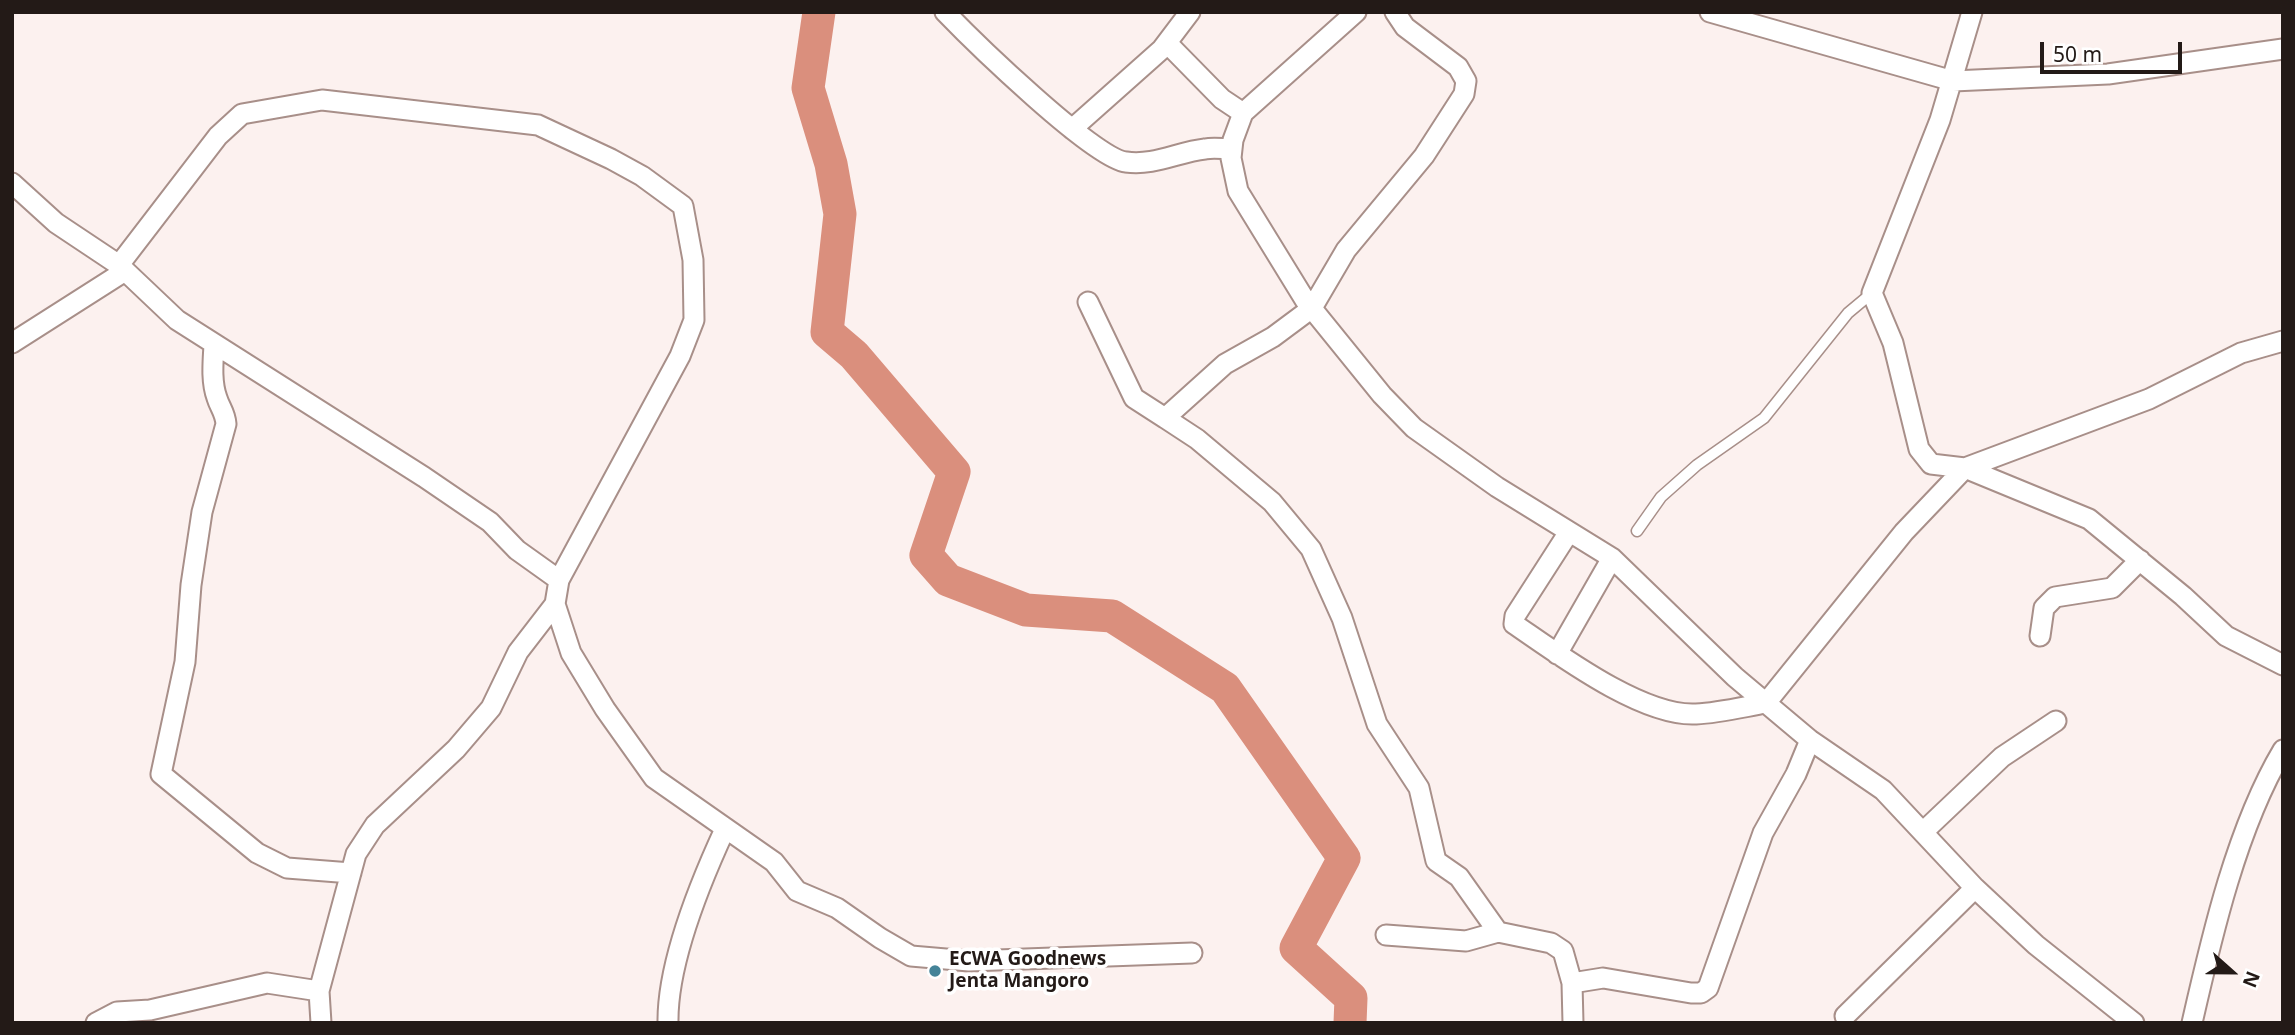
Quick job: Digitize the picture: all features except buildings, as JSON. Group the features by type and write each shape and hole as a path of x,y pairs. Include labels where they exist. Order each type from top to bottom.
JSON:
{"street":[{"path":"945,12 1072,129 1122,162 1139,163 1205,149 1232,149"},
{"path":"1072,129 1131,80 1167,43 1190,12"},
{"path":"1356,12 1243,113 1232,149 1231,158 1238,191 1312,308 1382,395 1413,428 1612,558 1735,677 1810,740 1883,790 1975,888 2036,945 2134,1023"},
{"path":"1165,418 1225,364 1273,337 1312,308 1346,250 1424,156 1464,93 1466,81 1458,67 1405,27 1395,12"},
{"path":"1710,12 1953,81 2108,75 2283,49"},
{"path":"1972,12 1953,81 1872,293 1893,343 1919,449 1931,464 1965,468 2089,519 2226,636 2283,665"},
{"path":"1167,43 1222,99 1243,113"},
{"path":"12,344 122,268 218,136 242,114 258,109 322,100 538,125 611,159 683,206 693,260 694,320 680,356 559,580 555,604 571,653 605,709 654,778 774,862 797,891 837,908 880,939 911,956 969,961 1192,953"},
{"path":"12,183 56,223 122,268 177,320 361,434 490,522 517,550 559,580"},
{"path":"1088,302 1134,398 1197,439 1272,502 1311,550 1342,618 1377,724 1419,788 1436,861 1459,877 1498,932"},
{"path":"1569,532 1515,616 1514,624 1557,654 1644,704 1694,714 1766,703 1904,532 1965,468 2149,399 2241,353 2283,341"},
{"path":"214,345 213,373 217,399 225,410 226,424 202,512 190,596 185,662 161,774 257,853 287,868 351,873"},
{"path":"1557,654 1612,558"},
{"path":"2040,636 2044,608 2055,597 2112,589 2140,560"},
{"path":"321,1023 319,991 356,854 375,825 456,749 491,708 518,652 555,604"},
{"path":"1924,831 2002,757 2056,721"},
{"path":"1572,984 1603,978 1691,993 1701,993 1708,988 1763,833 1780,798 1796,774 1810,740"},
{"path":"2192,1023 2237,853 2283,750"},
{"path":"668,1023 668,992 681,947 709,862 725,829"},
{"path":"1845,1016 1975,888"},
{"path":"1386,935 1466,941 1498,932 1551,943 1563,951 1572,984 1573,1023"},
{"path":"96,1023 117,1012 150,1010 267,983 319,991"}],"lane":[{"path":"1637,531 1661,497 1764,418 1848,313 1872,293"}],"waterway":[{"path":"819,12 808,88 831,164 840,214 827,332 854,355 954,472 926,555 948,580 1026,610 1112,616 1225,688 1344,858 1296,948 1351,998 1350,1023"}],"place":[{"name":"ECWA Goodnews Jenta Mangoro","path":"935,971"}]}
